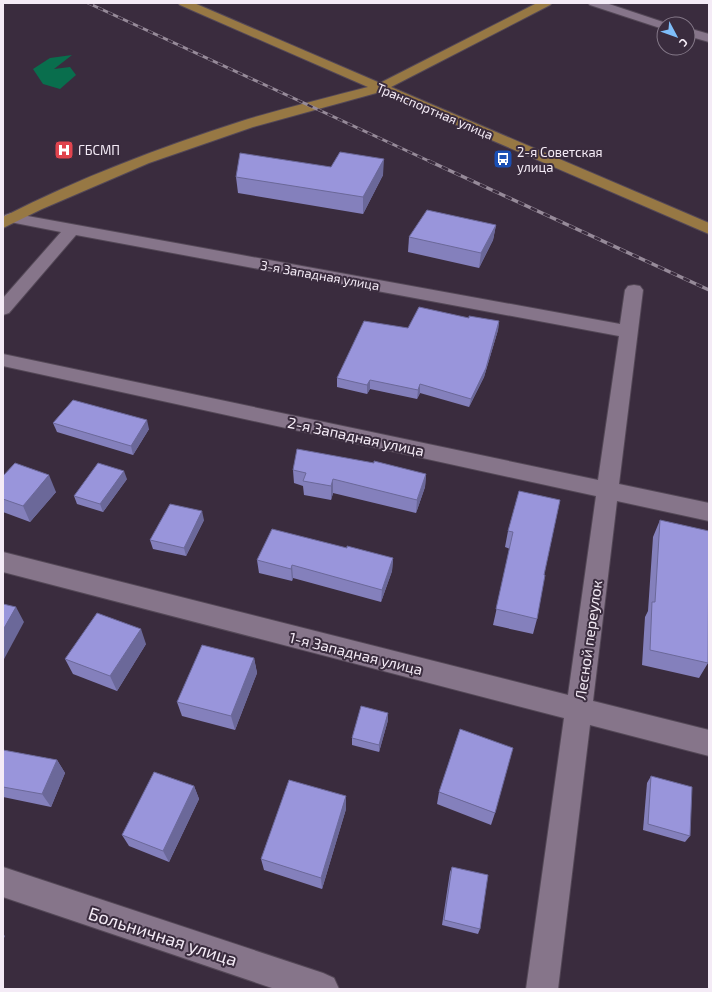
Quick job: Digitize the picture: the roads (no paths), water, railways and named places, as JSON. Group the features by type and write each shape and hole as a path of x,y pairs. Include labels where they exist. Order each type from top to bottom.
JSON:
{"main road":[{"name":"Транспортная улица","path":"184,3 709,229"},
{"path":"7,220 144,160 248,124 380,88 546,3"}],"street":[{"path":"594,3 656,22"},
{"path":"696,34 709,38"},
{"name":"3-я Западная улица","path":"7,220 72,229 628,332"},
{"path":"3,309 72,229"},
{"name":"Лесной переулок","path":"542,989 634,290"},
{"name":"2-я Западная улица","path":"3,360 709,512"},
{"name":"1-я Западная улица","path":"3,562 709,743"},
{"name":"Больничная улица","path":"3,882 324,989"}],"railway":[{"path":"88,3 431,162"},
{"path":"429,161 709,290"}],"place":[{"name":"ГБСМП","path":"64,150"},
{"name":"2-я Советская улица","path":"503,159"}]}
